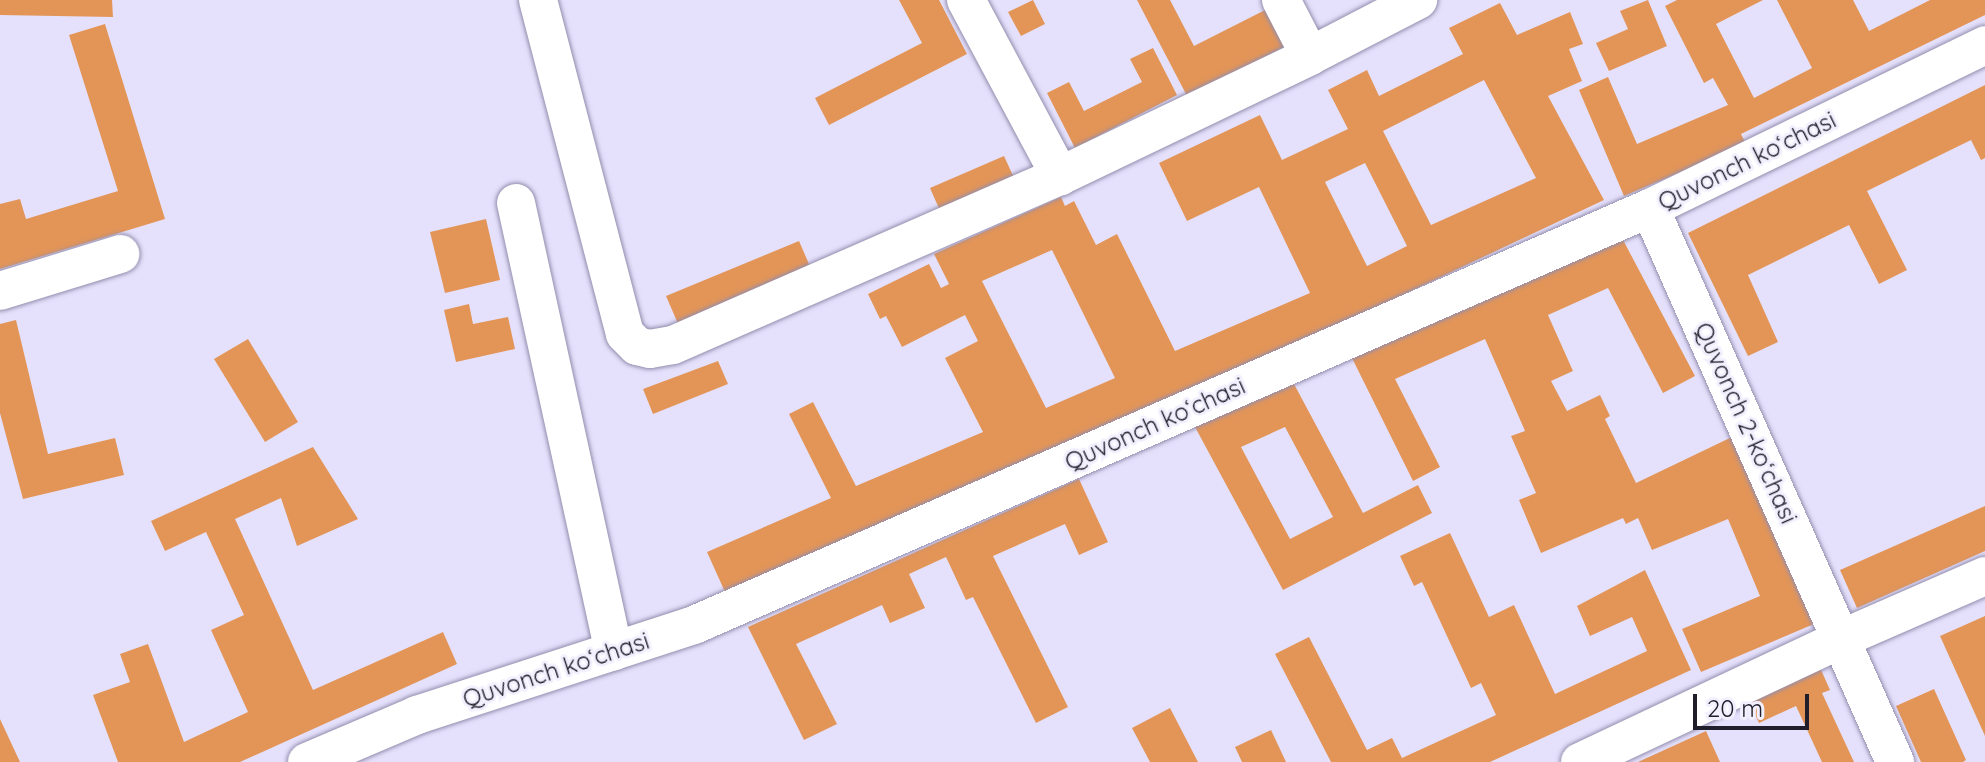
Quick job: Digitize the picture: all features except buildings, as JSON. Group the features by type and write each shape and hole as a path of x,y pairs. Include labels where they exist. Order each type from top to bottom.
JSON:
{"street":[{"path":"538,0 625,334 637,346 650,349 673,345 1060,176 1310,56 1418,0"},
{"path":"966,0 1060,176"},
{"path":"1281,0 1310,56"},
{"name":"Quvonch koʻchasi","path":"307,762 417,715 709,619 1650,208 1985,45"},
{"path":"516,203 614,651"},
{"name":"Quvonch 2-koʻchasi","path":"1650,208 1843,638 1895,762"},
{"path":"0,291 120,254"},
{"path":"1580,762 1843,638 1985,576"}]}
